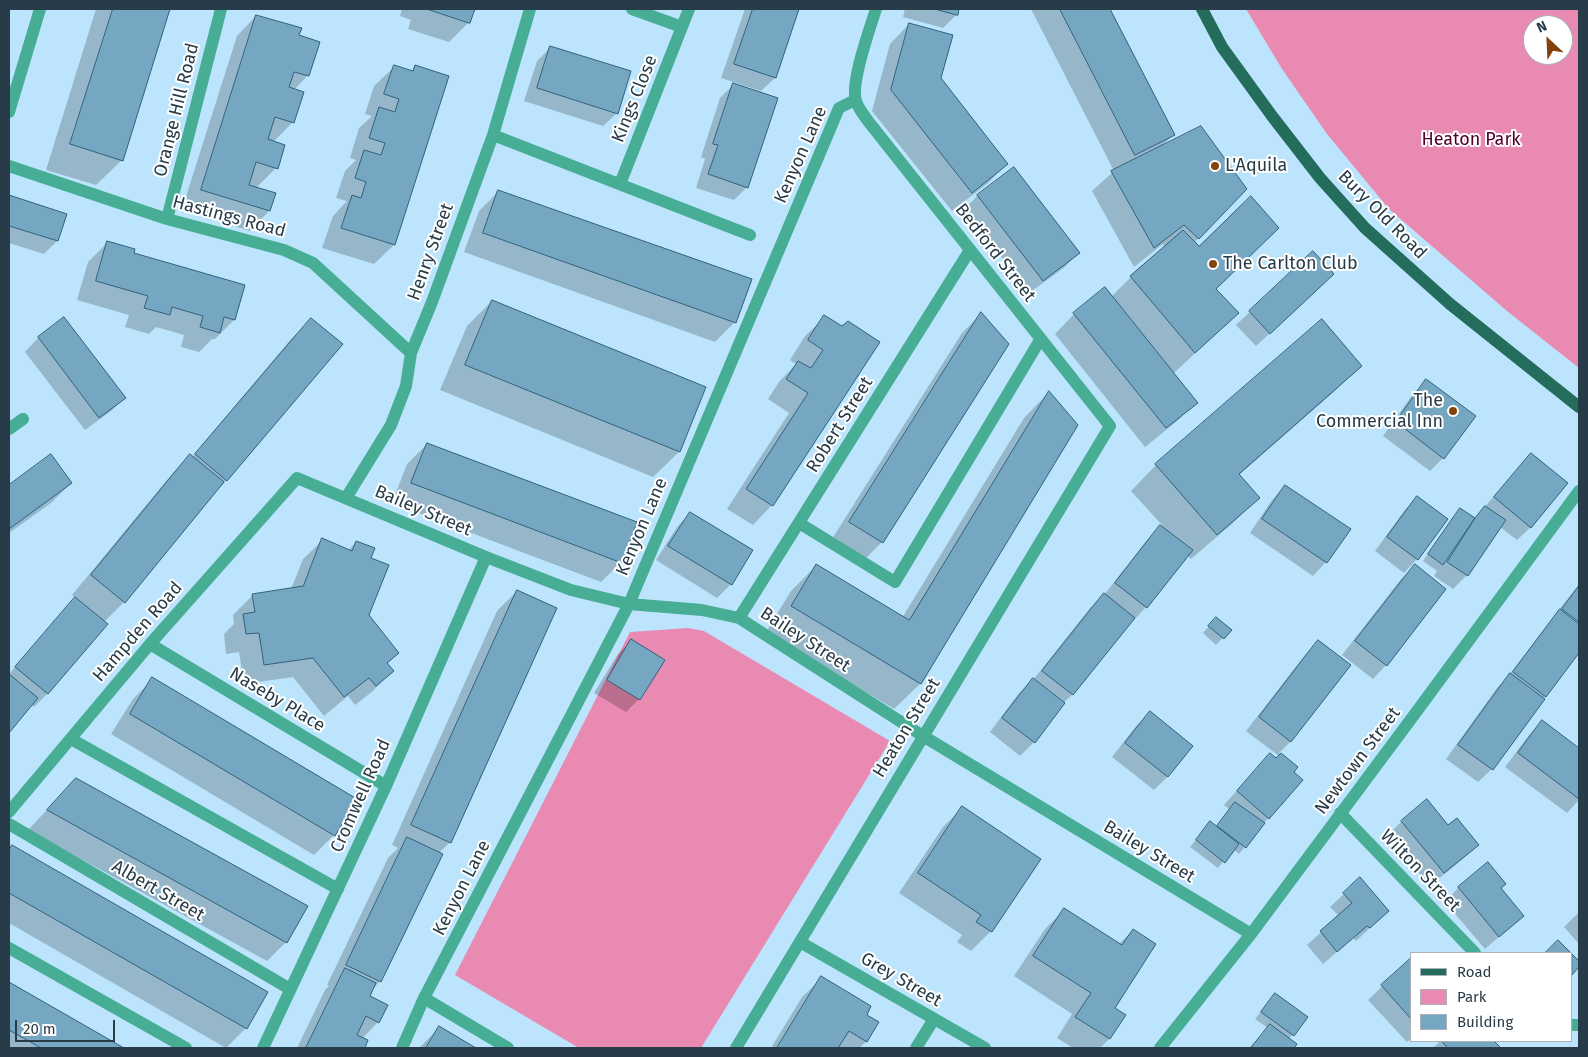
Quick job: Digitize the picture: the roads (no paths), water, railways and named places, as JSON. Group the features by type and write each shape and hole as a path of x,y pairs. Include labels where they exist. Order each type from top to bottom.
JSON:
{"main road":[{"name":"Bury Old Road","path":"1202,9 1222,47 1272,116 1320,178 1365,228 1450,304 1579,407"}],"street":[{"path":"9,112 40,9"},
{"name":"Orange Hill Road","path":"167,219 221,9"},
{"name":"Henry Street","path":"346,498 391,425 406,386 410,353 432,302 493,135 530,9"},
{"path":"632,9 682,27"},
{"name":"Kings Close","path":"620,184 689,9"},
{"name":"Kenyon Lane","path":"402,1048 424,998 629,604 838,108 855,100 857,72 876,9"},
{"name":"Bedford Street","path":"855,100 868,121 1110,426"},
{"path":"493,135 750,235"},
{"name":"Hastings Road","path":"9,166 167,219 284,250 313,262 410,353"},
{"name":"Robert Street","path":"739,618 970,250"},
{"path":"799,523 895,582 1040,340"},
{"path":"9,429 23,419"},
{"name":"Heaton Street","path":"736,1048 1110,426"},
{"name":"Bailey Street","path":"297,478 486,557 571,590 629,604 702,610 739,618 923,736 1251,934"},
{"name":"Hampden Road","path":"9,812 150,644 297,478"},
{"name":"Newtown Street","path":"1160,1048 1251,934 1579,491"},
{"name":"Cromwell Road","path":"263,1048 386,786 486,557"},
{"name":"Naseby Place","path":"150,644 386,786"},
{"path":"70,739 338,889"},
{"name":"Wilton Street","path":"1340,813 1474,952"},
{"name":"Albert Street","path":"9,824 290,989"},
{"name":"Grey Street","path":"800,942 985,1048"},
{"path":"9,948 186,1048"},
{"path":"424,998 508,1048"},
{"path":"916,1048 934,1019"}],"place":[{"name":"L'Aquila","path":"1215,166"},
{"name":"The Carlton Club","path":"1213,264"},
{"name":"The Commercial Inn","path":"1453,411"}],"park label":[{"name":"Heaton Park","path":"1471,140"}]}
